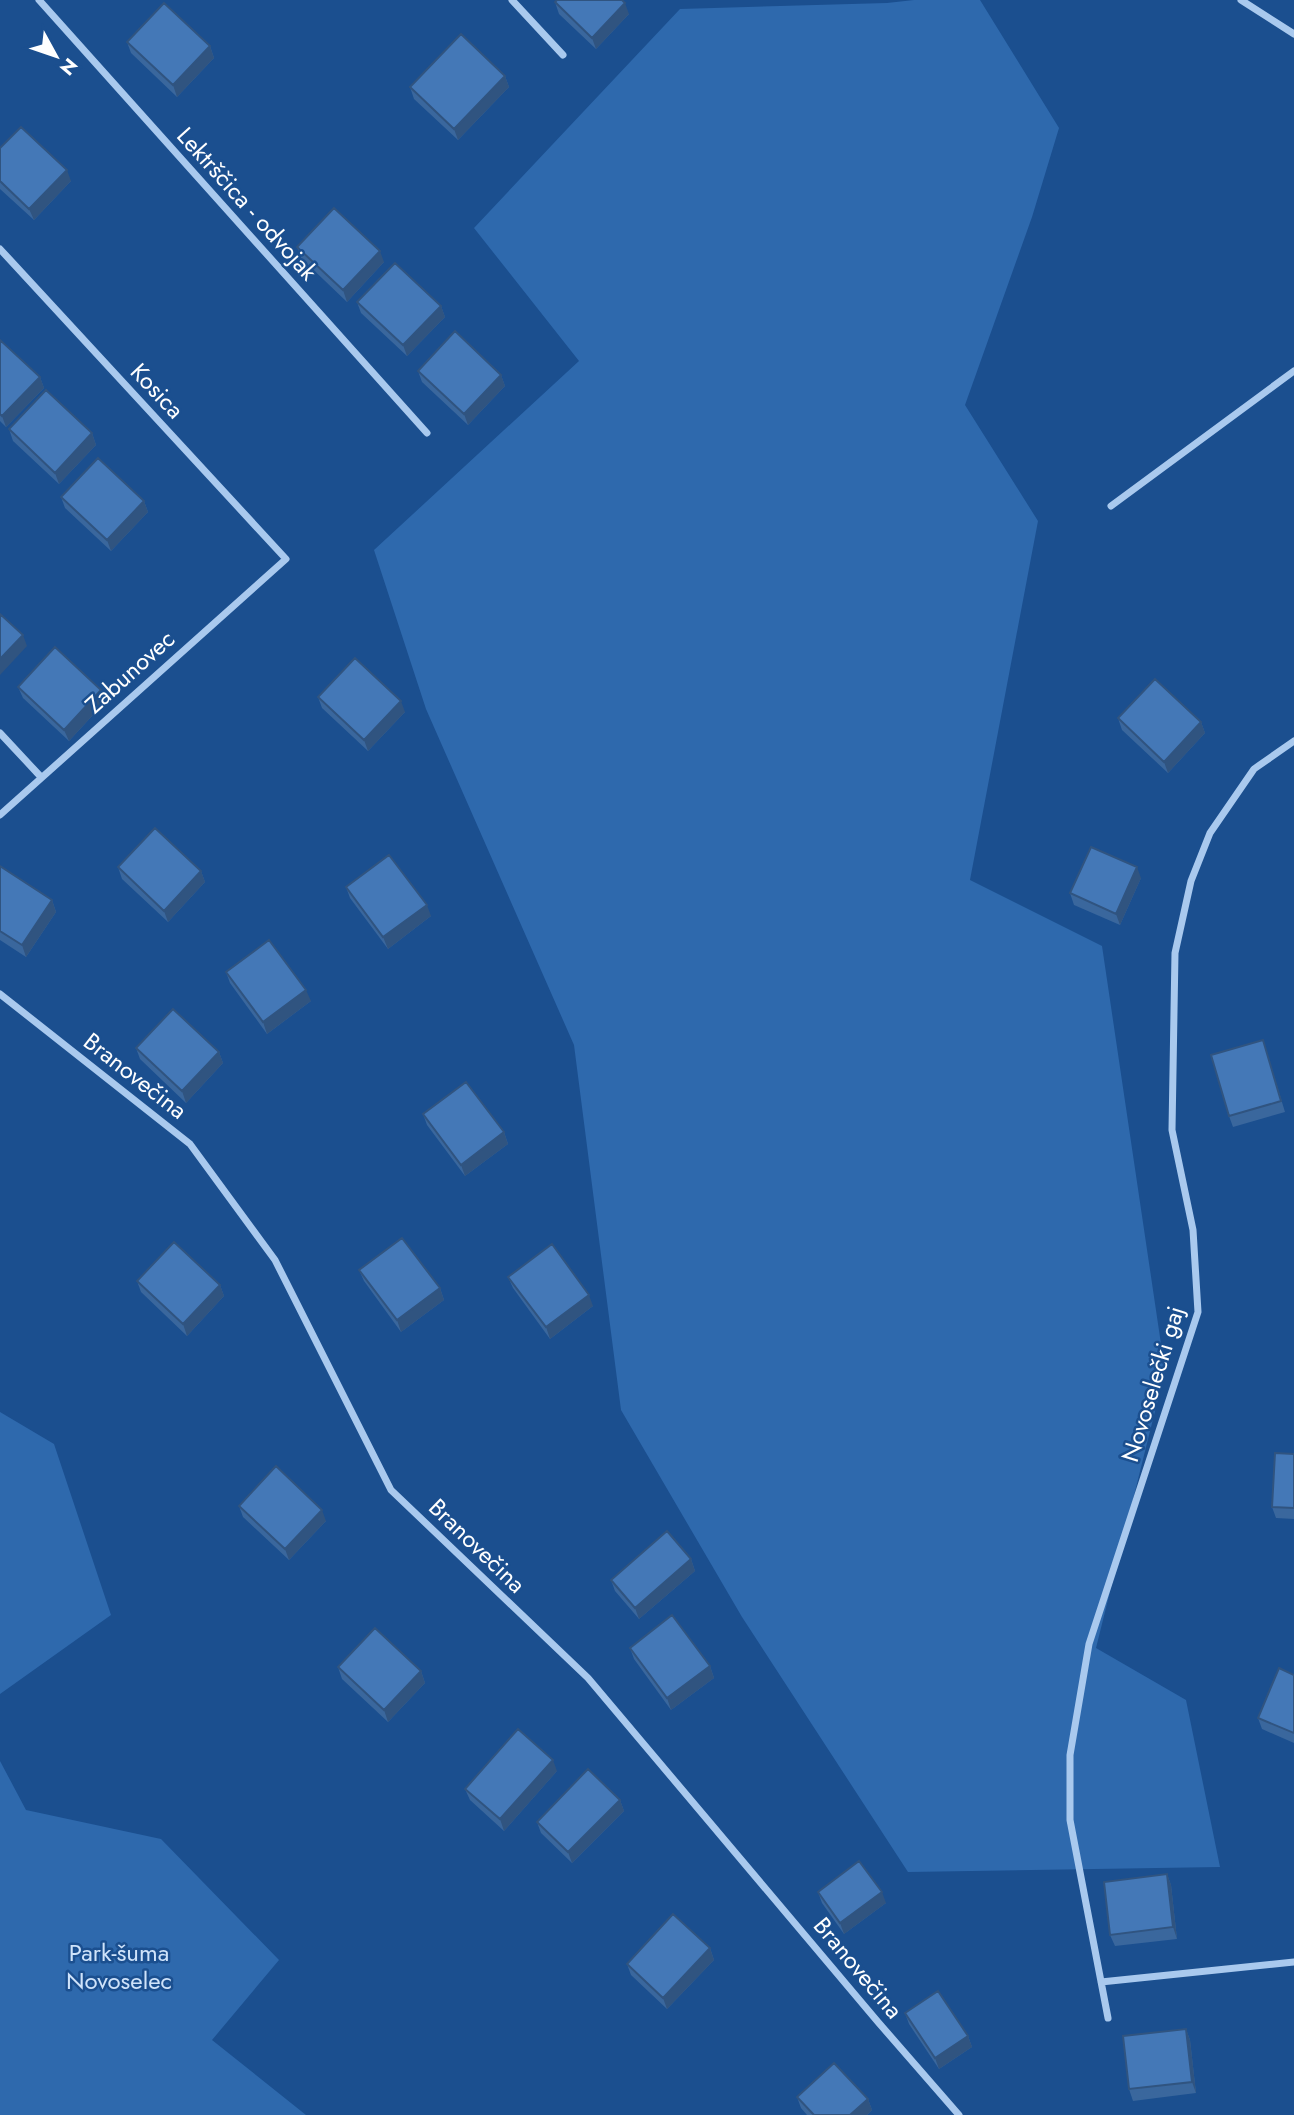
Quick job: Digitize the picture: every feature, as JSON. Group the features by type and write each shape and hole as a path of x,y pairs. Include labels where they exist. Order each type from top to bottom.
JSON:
{"street":[{"name":"Lektrščica - odvojak","path":"39,0 427,433"},
{"path":"512,0 563,55"},
{"path":"1241,0 1294,34"},
{"name":"Kosica","path":"0,249 286,559"},
{"path":"1111,506 1294,371"},
{"name":"Zabunovec","path":"0,815 286,559"},
{"path":"0,733 40,777"},
{"name":"Novoselečki gaj","path":"1108,2018 1070,1820 1070,1755 1089,1644 1198,1312 1194,1230 1172,1130 1175,953 1191,881 1210,833 1254,769 1294,741"},
{"name":"Branovečina","path":"0,994 190,1144 275,1260 391,1490 588,1678 959,2115"},
{"path":"1101,1982 1294,1962"}],"green space":[{"path":"980,0 1059,128 1032,217 965,405 1038,521 970,880 1102,946 1165,1371 1096,1648 1186,1700 1220,1867 908,1872 742,1617 621,1410 574,1045 426,709 374,550 579,361 474,228 680,9"},
{"path":"0,1412 54,1444 111,1615 0,1694"},
{"name":"Park-šuma Novoselec","path":"0,1761 26,1810 161,1839 279,1960 212,2040 306,2115 0,2115"}],"building":[{"path":"622,0 625,3 592,38 555,2"},
{"path":"164,3 210,46 173,85 127,42"},
{"path":"461,34 505,76 454,129 410,87"},
{"path":"21,127 67,170 29,209 0,181 0,148"},
{"path":"334,208 380,251 343,290 297,247"},
{"path":"395,263 441,306 403,345 357,302"},
{"path":"455,331 501,375 464,414 418,371"},
{"path":"0,340 40,377 2,416 0,414"},
{"path":"46,390 92,433 55,473 9,429"},
{"path":"98,458 144,501 107,540 61,497"},
{"path":"0,614 23,635 0,659"},
{"path":"55,647 101,690 64,730 18,687"},
{"path":"355,658 401,701 364,740 318,697"},
{"path":"1155,679 1201,722 1164,762 1118,718"},
{"path":"155,828 201,871 164,911 118,867"},
{"path":"1091,847 1137,867 1116,914 1070,893"},
{"path":"389,855 427,905 383,937 346,887"},
{"path":"0,866 52,900 22,945 0,931"},
{"path":"269,940 306,990 263,1022 226,972"},
{"path":"173,1009 219,1052 182,1091 136,1048"},
{"path":"1263,1040 1281,1101 1229,1116 1211,1055"},
{"path":"466,1082 504,1132 461,1165 423,1114"},
{"path":"402,1238 440,1288 397,1320 359,1270"},
{"path":"174,1242 220,1285 183,1324 137,1281"},
{"path":"552,1244 589,1295 546,1327 508,1277"},
{"path":"1275,1453 1294,1454 1294,1508 1272,1507"},
{"path":"276,1466 322,1510 285,1549 239,1506"},
{"path":"667,1531 691,1559 635,1608 611,1580"},
{"path":"672,1615 710,1666 667,1698 630,1648"},
{"path":"375,1628 421,1671 384,1710 338,1667"},
{"path":"1279,1668 1294,1675 1294,1733 1258,1718"},
{"path":"518,1729 553,1760 500,1819 465,1789"},
{"path":"588,1769 620,1800 568,1852 537,1822"},
{"path":"859,1861 882,1892 840,1923 818,1892"},
{"path":"1167,1874 1173,1927 1110,1935 1104,1882"},
{"path":"673,1914 710,1948 663,1998 627,1964"},
{"path":"938,1991 968,2036 935,2058 905,2013"},
{"path":"1186,2029 1192,2082 1129,2089 1123,2036"},
{"path":"834,2063 868,2099 850,2115 814,2115 797,2097"}]}
